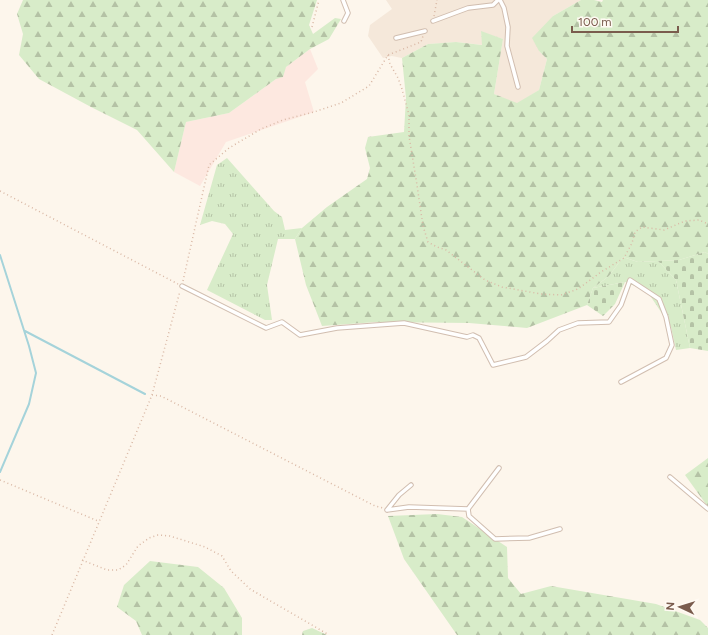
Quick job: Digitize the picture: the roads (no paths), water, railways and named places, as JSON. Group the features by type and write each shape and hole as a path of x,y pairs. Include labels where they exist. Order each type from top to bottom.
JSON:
{"lane":[{"path":"344,0 348,13 344,22"},
{"path":"433,21 468,8 492,5 499,0 504,8 508,27 507,46 518,87"},
{"path":"396,38 425,31"},
{"path":"182,286 266,328 282,322 300,335 337,328 404,323 467,337 473,336 479,338 493,365 526,357 559,330 578,323 609,322 621,305 630,280 659,299 666,317 672,345 666,358 621,382"},
{"path":"499,468 468,509 469,516 495,539 530,538 560,529"},
{"path":"670,477 708,509"},
{"path":"412,485 398,494 387,510 409,507 468,509"}],"waterway":[{"path":"0,255 36,373 29,404 0,472"},
{"path":"25,331 145,394"}]}
